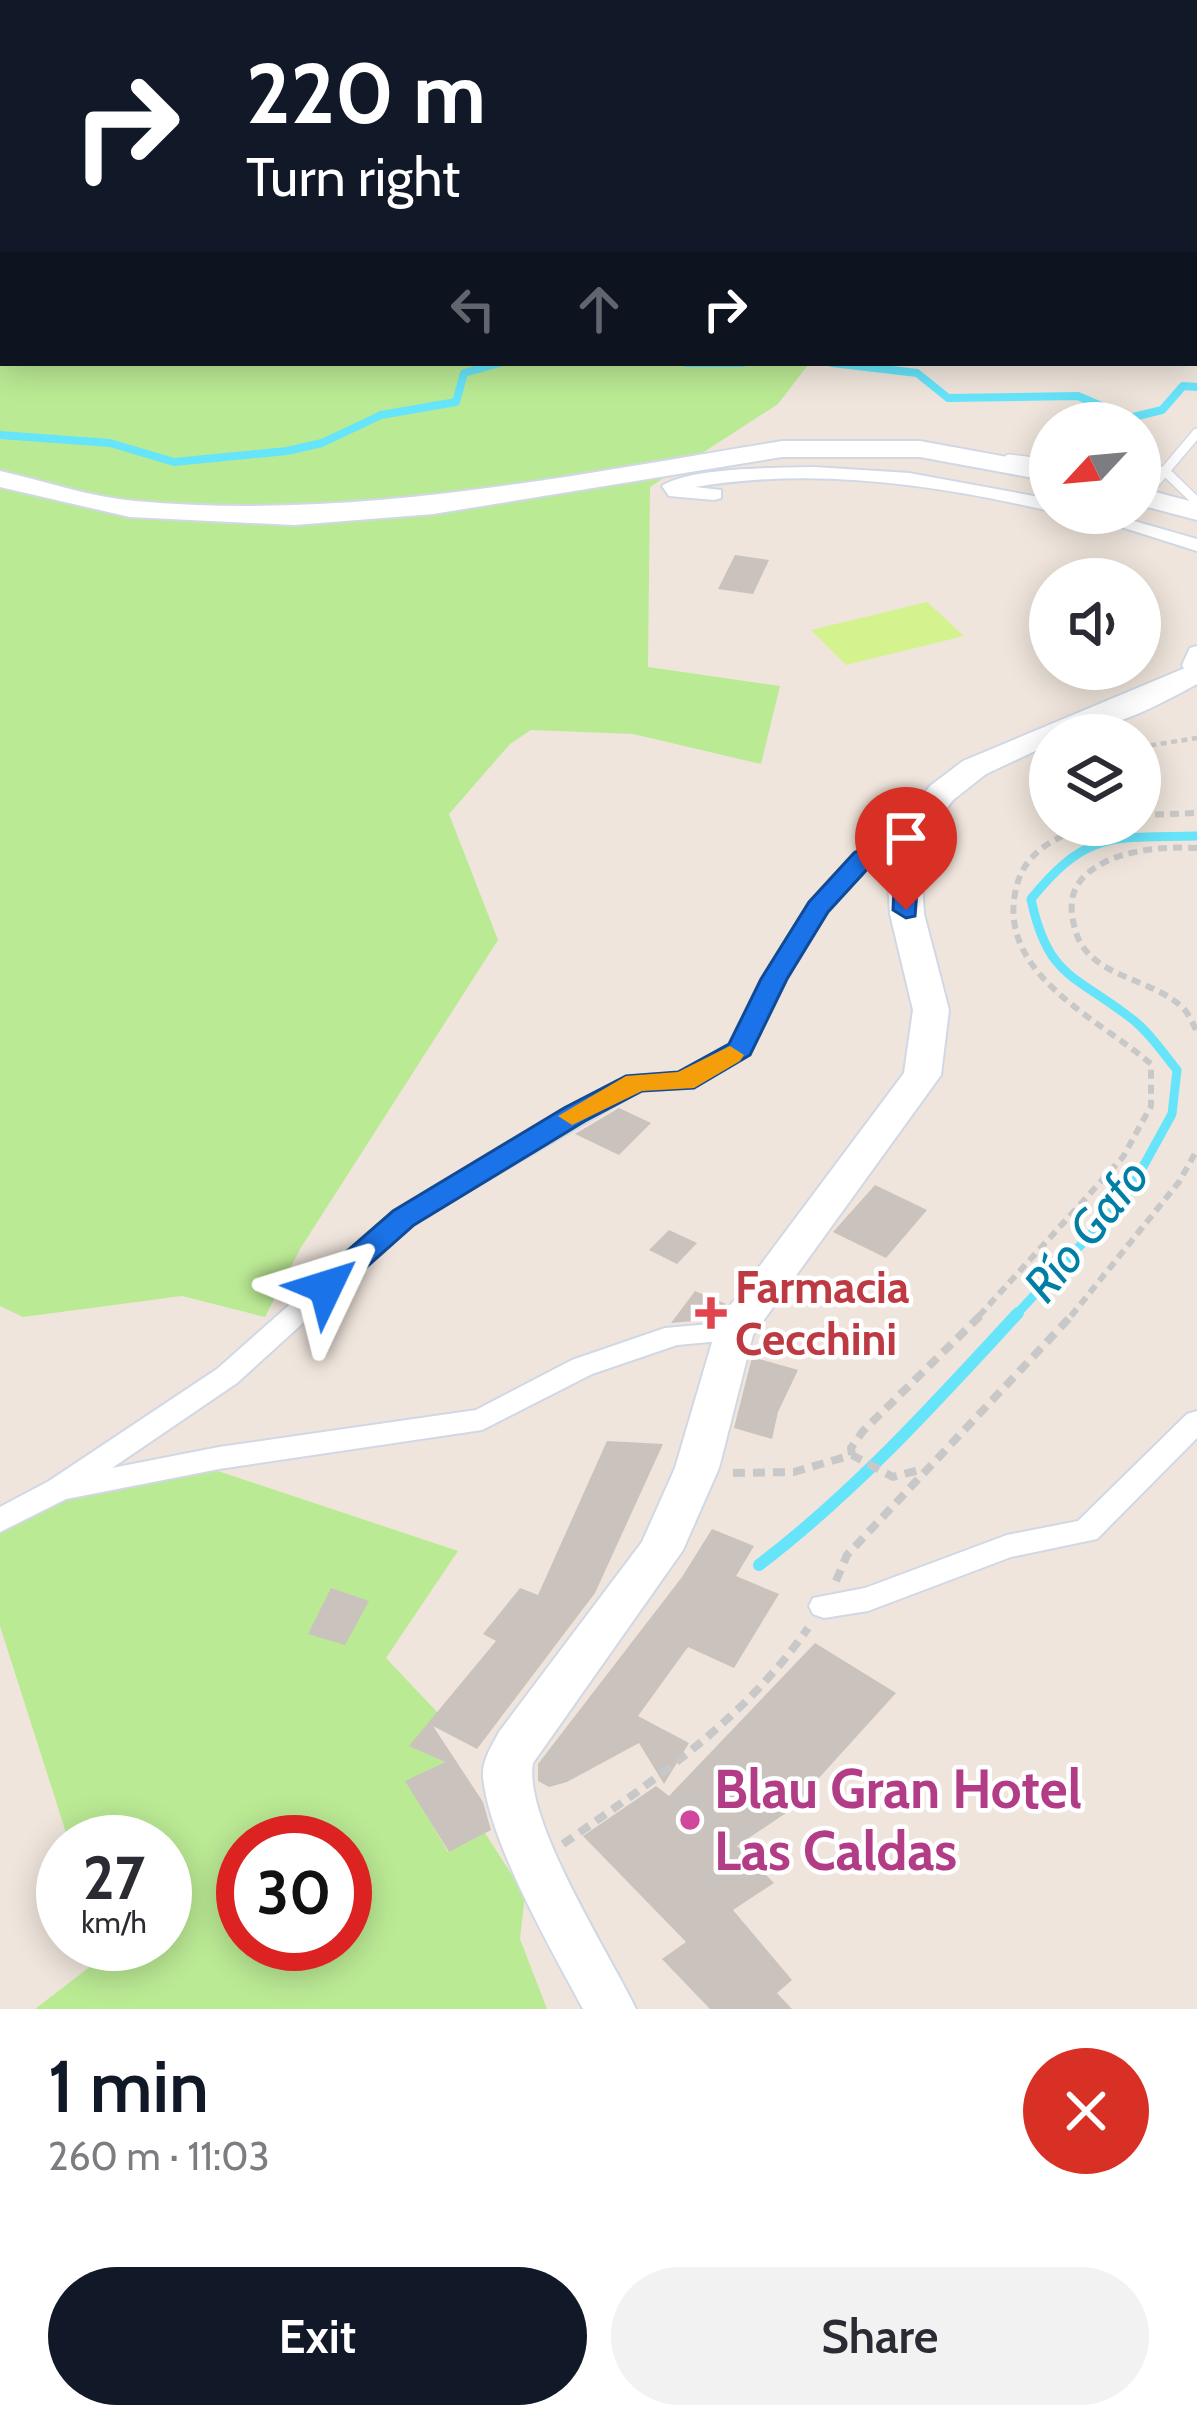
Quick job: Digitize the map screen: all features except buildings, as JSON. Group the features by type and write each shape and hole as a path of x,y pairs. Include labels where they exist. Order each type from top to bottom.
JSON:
{"street":[{"path":"0,479 130,509 294,517 433,506 782,449 920,448 1029,468"},
{"path":"714,494 676,492 670,486 738,474 835,472 910,478 1029,501"},
{"path":"1161,497 1197,512"},
{"path":"1159,534 1197,545"},
{"path":"0,1521 59,1489 227,1376 403,1218 636,1082 684,1081 740,1049 774,979 818,908 863,859 916,823 951,782 1011,745 1141,700 1197,672 1192,665 1197,652"},
{"path":"610,2009 545,1879 506,1769 516,1746 661,1550 697,1468 733,1332 922,1075 934,1033 926,975 906,910 907,854 916,823"},
{"path":"59,1489 219,1458 482,1420 582,1367 675,1335 733,1332"},
{"path":"824,1606 868,1599 1007,1546 1087,1531 1197,1421"}],"lane":[{"path":"692,0 714,0"},
{"path":"1161,474 1197,433"},
{"path":"984,458 1029,462"},
{"path":"1161,474 1166,471"},
{"path":"1166,471 1197,502"}],"path":[{"path":"1161,744 1197,738"},
{"path":"1161,814 1197,813"},
{"path":"852,1455 851,1448 863,1432 987,1309 1124,1157 1151,1106 1151,1064 1024,960 1010,902 1025,858 1044,846"},
{"path":"1197,848 1160,848 1117,860 1087,874 1070,898 1072,922 1084,948 1119,979 1184,1008 1197,1032"},
{"path":"545,1879 565,1842 698,1749 788,1657 824,1606 847,1555 1103,1282 1179,1182 1197,1150"},
{"path":"697,1468 760,1476 814,1469 852,1455 887,1474 924,1469"}],"green space":[{"path":"0,366 807,366 778,404 650,487 648,667 780,686 761,764 633,734 531,730 510,744 449,814 498,940 300,1249 265,1317 182,1296 23,1317 0,1306"},
{"path":"927,602 964,636 846,665 811,630"},
{"path":"212,1469 458,1551 386,1658 438,1713 410,1746 445,1762 406,1781 448,1852 485,1833 525,1895 520,1939 547,2009 35,2009 84,1971 192,1971 192,1815 60,1815 0,1626 0,1533 75,1496"}],"waterway":[{"path":"0,435 110,443 174,462 287,451 322,443 381,415 456,402 464,373 489,366"},
{"path":"858,366 917,373 948,398 1078,396 1129,418 1162,410 1183,386 1197,387"},
{"name":"Río Gafo","path":"1015,1316 1128,1194 1172,1114 1177,1070 1139,1025 1055,960 1031,899 1069,860 1104,842 1197,836"},
{"name":"Río Gafo","path":"759,1565 862,1476 1018,1313"}],"slow traffic":[{"path":"572,1116 636,1082 684,1081 730,1055"}],"place":[{"name":"Farmacia Cecchini","path":"711,1313"},
{"name":"Blau Gran Hotel Las Caldas","path":"690,1820"}],"route":[{"path":"326,1287 403,1218 574,1115 636,1082 684,1081 740,1049 774,979 818,908 863,859 916,823 907,854 906,910"}]}
